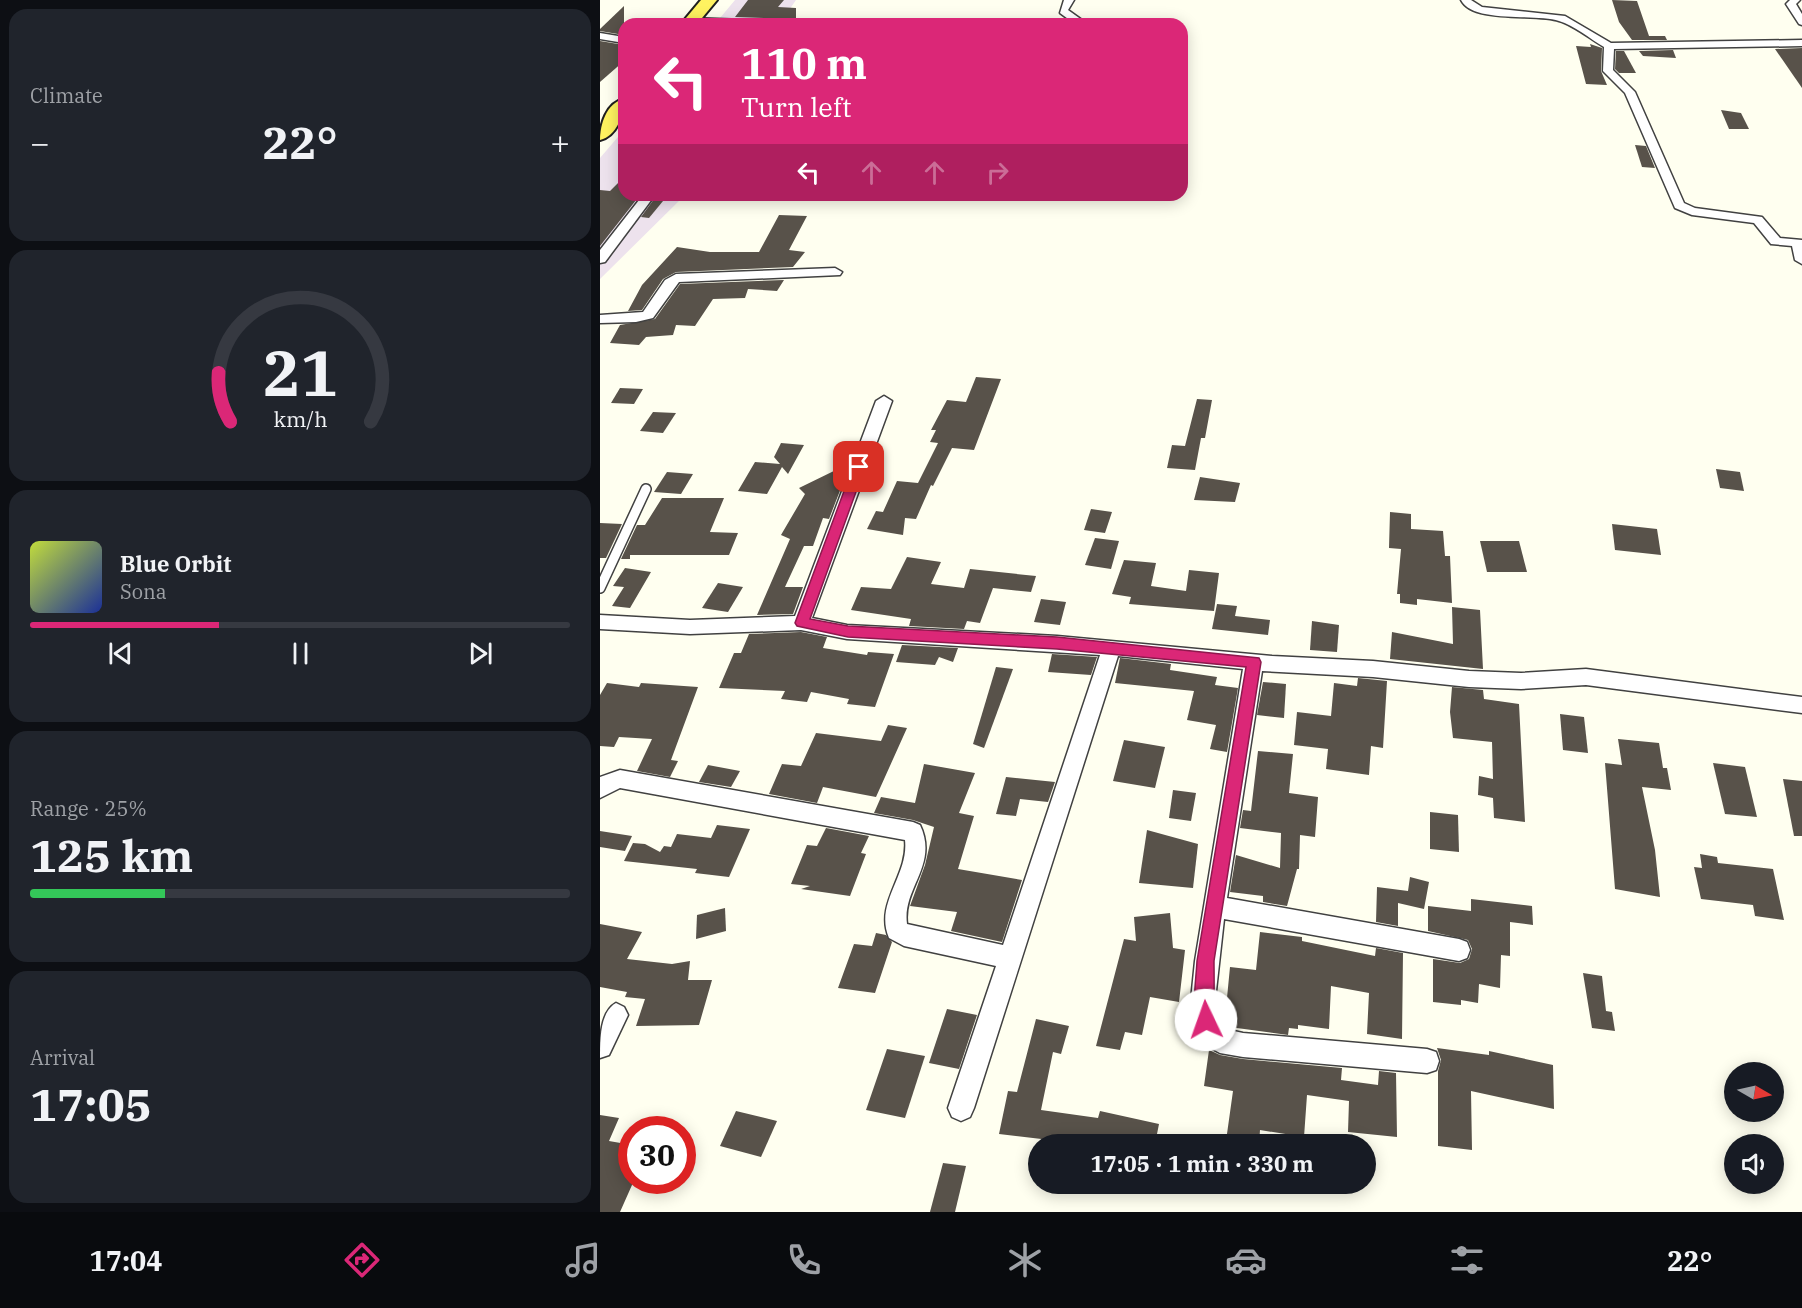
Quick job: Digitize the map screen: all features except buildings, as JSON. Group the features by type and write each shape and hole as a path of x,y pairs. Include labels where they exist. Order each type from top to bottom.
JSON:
{"main road":[{"path":"693,18 709,0"},
{"path":"600,135 618,112"}],"street":[{"path":"1069,0 1063,11 1073,18"},
{"path":"1466,0 1468,4 1480,10 1562,18 1610,46 1802,43"},
{"path":"1795,0 1791,4 1792,8 1802,22"},
{"path":"600,36 618,39"},
{"path":"1610,46 1608,72 1630,92 1653,139 1679,206 1692,211 1755,219 1762,222 1776,241 1799,242 1802,260"},
{"path":"600,259 644,201"},
{"path":"600,319 636,318 648,315 667,286 676,278 835,272"},
{"path":"801,623 884,401"},
{"path":"600,622 690,627 801,623 848,632 1111,648 1469,679 1521,681 1586,677 1802,705"},
{"path":"961,1108 1111,648"},
{"path":"1254,662 1206,961 1203,1000 1209,1035 1221,1041 1243,1045 1427,1061"},
{"path":"600,789 620,779 913,832 917,846 896,917 897,930 904,934 1010,958"},
{"path":"1215,907 1459,950"},
{"path":"600,1046 616,1015"}],"lane":[{"path":"600,588 646,489"}],"shaded area":[{"path":"735,0 796,0 784,18 720,18"},
{"path":"618,137 618,201 679,201 600,279 600,158"}],"route":[{"path":"859,467 801,623 848,632 1057,643 1254,662 1206,961 1203,1000 1206,1020"}]}
